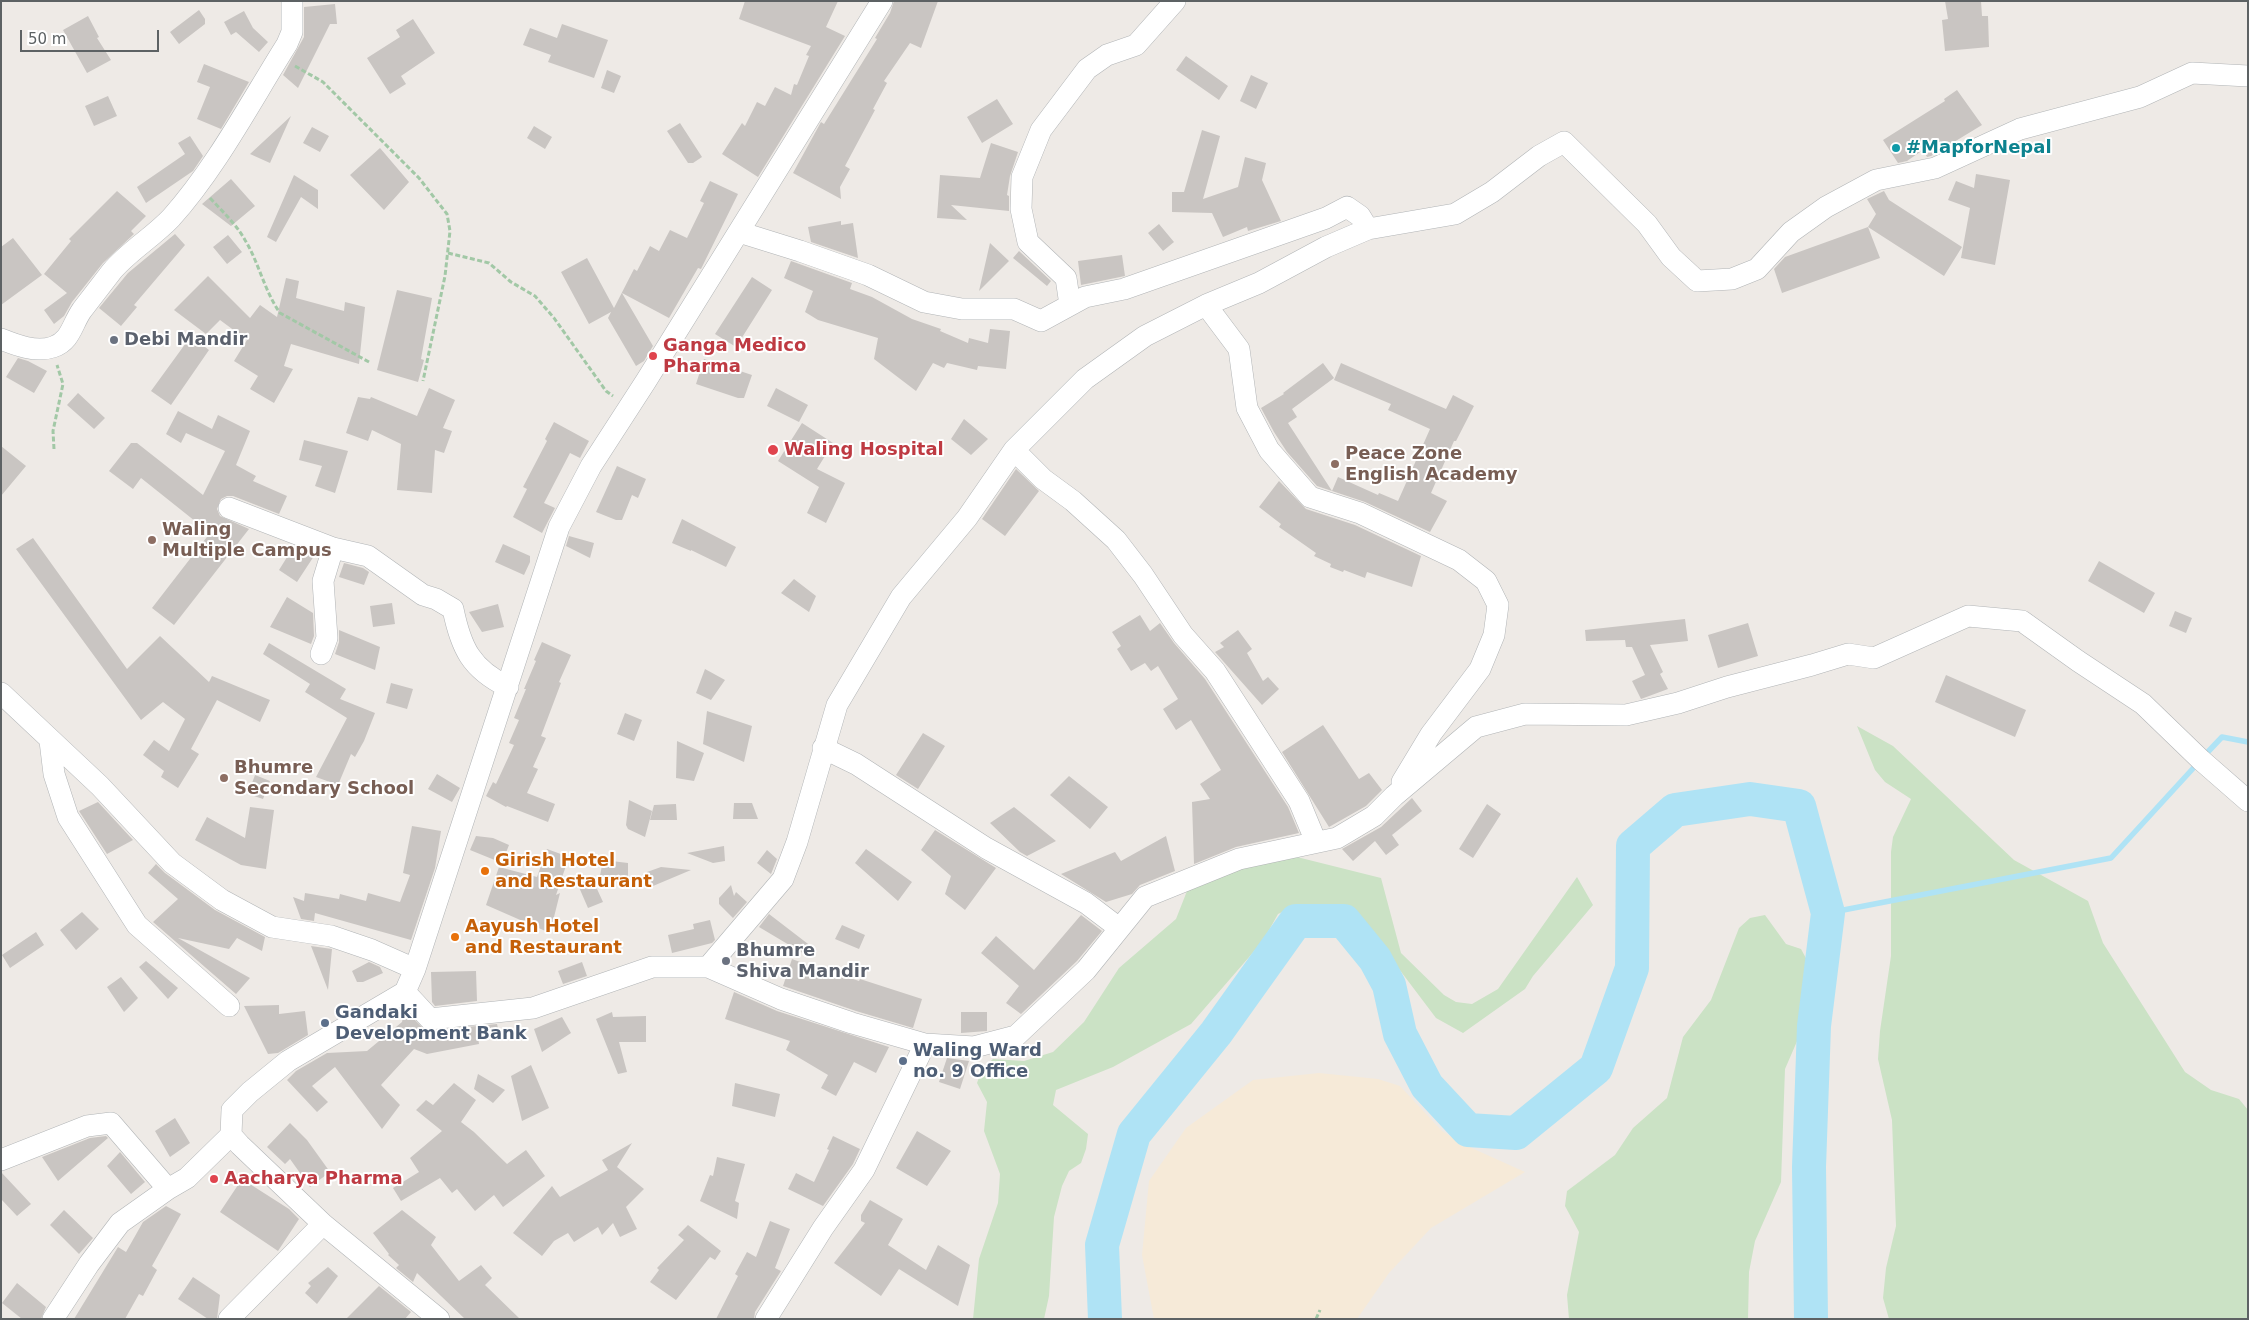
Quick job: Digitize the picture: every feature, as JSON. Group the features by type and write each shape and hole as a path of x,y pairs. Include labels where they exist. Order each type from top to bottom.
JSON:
{"street":[{"path":"1,339 22,347 51,348 62,343 69,335 81,311 114,270 170,218 198,185 279,57 292,32 292,1"},
{"path":"53,1319 89,1264 120,1223 187,1178 231,1135 232,1110 250,1092 288,1061 404,992 415,969 559,527 590,466 631,404 882,1"},
{"path":"1070,305 1066,278 1028,242 1021,209 1022,177 1041,130 1087,69 1107,55 1136,44 1175,1"},
{"path":"708,967 782,879 797,842 837,705 901,597 967,518 1014,450 1085,379 1146,336 1206,305 1259,283 1326,248 1368,229 1455,214 1492,192 1539,156 1564,142 1647,224 1671,257 1697,281 1732,279 1757,270 1791,232 1826,207 1876,180 1935,168 2020,129 2140,97 2192,73 2248,76"},
{"path":"739,232 868,275 924,302 962,309 1014,309 1042,321 1085,296 1124,289 1326,218 1347,207 1360,216 1368,229"},
{"path":"1206,305 1239,349 1247,408 1269,450 1310,497 1360,513 1458,560 1486,581 1498,605 1494,635 1480,669 1431,734 1394,796"},
{"path":"1014,450 1043,479 1073,501 1116,540 1143,575 1183,635 1215,670 1299,802 1316,842"},
{"path":"229,508 333,548 368,556 423,595 436,599 453,609 458,637 475,664 494,680 508,687"},
{"path":"321,654 327,638 323,581 333,548"},
{"path":"404,992 430,1019 453,1018 533,1008 652,967 708,967 781,999 852,1023 925,1044 974,1047 1016,1036 1086,970 1118,928 1145,897 1239,859 1336,838 1374,816 1394,796 1476,727 1525,714 1626,715 1678,703 1727,687 1848,654 1874,658 1968,616 2022,620 2078,661 2143,704 2201,760 2248,801"},
{"path":"1,693 100,786 172,863 222,900 272,927 331,936 372,950 415,969"},
{"path":"50,741 54,774 68,817 137,925 229,1006"},
{"path":"823,748 856,764 986,848 1086,903 1118,928"},
{"path":"766,1319 818,1235 864,1170 925,1044"},
{"path":"1,1160 87,1126 111,1123 168,1189"},
{"path":"231,1135 323,1224 439,1319"},
{"path":"229,1319 323,1224"}],"path":[{"path":"279,57 323,82 419,178 447,214 450,231 445,276 423,381"},
{"path":"198,185 236,226 246,242 273,303 280,313 369,362"},
{"path":"448,253 489,263 511,282 535,296 554,318 606,391 631,404"},
{"path":"51,348 63,384 53,430 54,449"},
{"path":"1316,1319 1320,1310"}],"green space":[{"path":"1857,726 1893,746 2014,860 2088,901 2103,943 2185,1072 2211,1090 2239,1099 2248,1110 2248,1319 1889,1319 1883,1298 1886,1268 1896,1226 1892,1120 1878,1059 1880,1031 1891,956 1891,852 1893,837 1911,799 1885,782 1875,770"},
{"path":"1297,857 1381,878 1401,953 1444,995 1456,1002 1472,1004 1498,989 1577,877 1593,905 1533,976 1525,989 1463,1033 1436,1018 1365,924 1337,911 1291,908 1278,914 1263,941 1191,1024 1113,1067 1056,1090 1053,1105 1088,1134 1086,1149 1081,1163 1069,1171 1062,1186 1054,1217 1049,1296 1044,1319 973,1319 979,1259 998,1203 1000,1174 984,1131 987,1102 977,1083 982,1069 993,1059 1024,1061 1053,1052 1084,1022 1119,968 1176,919 1187,891 1211,874"},
{"path":"1765,915 1786,944 1801,949 1808,962 1798,1039 1785,1069 1781,1182 1755,1241 1749,1272 1748,1319 1569,1319 1567,1295 1579,1232 1565,1206 1567,1191 1615,1155 1633,1128 1667,1098 1683,1037 1711,1000 1739,928 1750,918"}],"sand":[{"path":"1319,1073 1378,1079 1400,1086 1442,1131 1465,1145 1525,1172 1431,1228 1389,1273 1357,1319 1154,1319 1142,1255 1149,1181 1186,1128 1253,1080"}],"building":[{"path":"745,1 838,1 826,27 845,36 758,177 722,154 742,123 745,126 757,102 765,106 775,87 791,95 794,84 797,85 809,56 806,55 811,46 739,19"},
{"path":"894,1 938,1 921,48 910,43 884,81 887,83 873,109 875,110 845,166 850,169 840,187 841,199 793,173 821,122 824,124 877,39 875,38 890,13"},
{"path":"1945,1 1981,1 1982,16 1988,16 1989,47 1945,51 1942,20 1948,19"},
{"path":"335,4 337,24 330,24 298,88 283,75 304,37 304,7"},
{"path":"199,10 205,19 205,24 179,44 170,32"},
{"path":"244,11 253,28 268,42 259,52 236,32 231,35 224,22"},
{"path":"88,16 99,37 97,38 111,60 87,73 63,30"},
{"path":"413,19 435,53 401,76 406,84 390,94 367,58 400,37 396,30"},
{"path":"562,24 608,40 594,78 548,62 551,55 523,45 530,28 557,38"},
{"path":"1186,56 1228,86 1219,100 1176,70"},
{"path":"204,64 249,82 221,129 197,119 210,87 197,82"},
{"path":"607,70 621,76 614,93 601,88"},
{"path":"1251,75 1268,83 1256,109 1240,101"},
{"path":"1957,90 1982,125 1931,156 1927,157 1923,150 1907,161 1898,163 1883,140 1945,101 1944,99"},
{"path":"108,96 117,116 94,126 85,106"},
{"path":"997,99 1013,124 982,143 967,117"},
{"path":"291,116 270,163 250,154"},
{"path":"680,123 702,157 693,163 688,163 667,131"},
{"path":"534,126 552,137 545,149 527,138"},
{"path":"312,127 329,136 320,152 303,143"},
{"path":"1202,130 1220,136 1203,199 1238,187 1245,157 1266,163 1262,180 1281,221 1248,231 1247,227 1223,237 1212,213 1172,212 1172,192 1184,192"},
{"path":"190,136 203,156 193,171 146,203 137,187 185,154 178,143"},
{"path":"991,143 1018,152 1010,176 1007,195 1009,196 1009,211 951,205 967,220 937,218 940,175 980,178"},
{"path":"380,148 409,182 384,210 350,175"},
{"path":"1976,174 2010,180 1995,265 1961,258 1970,208 1948,200 1956,181 1974,188"},
{"path":"294,175 318,190 318,209 301,197 276,242 267,237"},
{"path":"231,179 255,206 231,226 202,204"},
{"path":"710,181 738,194 701,269 698,268 669,318 622,293 653,346 644,361 636,366 608,318 611,312 589,324 561,272 587,258 614,308 634,269 637,271 650,246 659,251 670,230 687,238 704,203 700,201"},
{"path":"117,191 146,216 131,231 134,234 103,263 72,302 64,316 54,324 44,310 67,293 44,274 71,241 69,239"},
{"path":"1884,191 1889,200 1962,247 1944,276 1868,227 1876,214 1867,199"},
{"path":"841,221 841,225 853,223 858,258 811,242 808,227"},
{"path":"1159,224 1174,242 1163,251 1148,233"},
{"path":"1868,227 1880,258 1782,293 1774,269 1785,257"},
{"path":"175,234 185,245 134,305 137,307 121,326 99,308 128,273"},
{"path":"228,235 242,252 227,264 213,247"},
{"path":"13,238 42,275 1,305 1,247"},
{"path":"990,243 1009,261 979,291"},
{"path":"1019,251 1051,281 1047,286 1013,258"},
{"path":"1122,255 1125,276 1081,285 1078,261"},
{"path":"791,261 852,283 850,289 872,297 912,319 941,329 940,331 968,343 969,338 988,343 990,329 1010,331 1006,369 978,366 977,370 947,363 944,368 933,363 916,391 874,359 878,338 818,320 805,312 813,291 784,278"},
{"path":"208,276 250,318 260,305 277,317 286,278 299,281 296,298 344,311 345,302 365,307 359,364 291,344 284,366 293,369 274,403 250,389 258,376 234,361 247,340 220,320 206,334 174,310"},
{"path":"752,277 772,290 736,347 715,334"},
{"path":"397,290 432,298 421,359 424,360 418,382 377,370"},
{"path":"191,336 209,350 171,405 151,391"},
{"path":"18,358 47,371 34,393 6,377"},
{"path":"704,359 752,375 744,398 738,398 696,384"},
{"path":"1323,363 1334,378 1292,409 1297,417 1288,423 1332,491 1317,486 1287,452 1261,408 1284,394"},
{"path":"1341,363 1446,409 1453,395 1474,406 1456,441 1454,441 1431,493 1447,501 1430,532 1365,502 1332,491 1338,477 1378,495 1379,493 1398,501 1430,429 1388,410 1391,404 1334,380"},
{"path":"429,388 455,400 443,428 452,431 444,453 435,450 432,493 397,490 401,444 372,430 368,441 346,433 358,397 370,399 371,397 417,416"},
{"path":"776,388 808,405 799,422 767,406"},
{"path":"78,393 105,418 94,429 67,405"},
{"path":"178,411 212,429 218,415 250,431 236,465 256,476 253,481 287,496 279,514 233,496 221,499 217,509 220,516 249,529 174,625 152,608 210,533 141,478 133,489 109,471 131,443 137,443 203,495 225,451 186,433 181,443 166,434"},
{"path":"964,419 988,439 971,455 951,439"},
{"path":"554,422 589,441 580,458 570,453 544,503 555,508 542,533 513,517 527,489 523,487 547,441 545,439"},
{"path":"802,423 833,443 817,469 845,483 826,523 807,513 819,487 778,461"},
{"path":"304,440 348,451 335,493 315,486 322,466 299,460"},
{"path":"1,446 26,466 1,496"},
{"path":"617,466 646,479 638,498 632,495 622,520 616,520 596,512"},
{"path":"1016,469 1039,491 1005,536 982,519"},
{"path":"1279,481 1306,509 1355,525 1421,556 1412,587 1367,572 1365,578 1344,570 1343,572 1330,567 1331,564 1314,556 1316,553 1279,527 1281,524 1259,507"},
{"path":"682,519 736,547 726,567 672,543"},
{"path":"569,536 594,543 590,558 566,546"},
{"path":"33,538 127,669 160,636 209,682 212,676 270,700 260,722 217,700 191,749 199,754 178,788 161,777 164,771 143,755 154,740 169,751 185,719 163,702 141,720 16,549"},
{"path":"503,544 530,556 530,562 524,575 495,562"},
{"path":"294,546 314,556 297,582 279,570"},
{"path":"2099,561 2155,593 2144,613 2088,581"},
{"path":"344,563 363,568 369,572 364,585 339,577"},
{"path":"794,579 816,596 809,612 781,593"},
{"path":"287,597 313,613 314,636 311,644 270,627"},
{"path":"392,603 395,624 373,627 370,606"},
{"path":"498,604 504,627 482,632 469,612"},
{"path":"2175,611 2192,618 2186,633 2169,626"},
{"path":"1140,615 1150,631 1160,623 1174,643 1205,679 1288,807 1299,833 1236,847 1194,864 1192,802 1210,799 1200,784 1221,770 1191,720 1176,730 1163,709 1178,699 1158,666 1151,671 1145,663 1131,671 1117,649 1121,646 1112,632"},
{"path":"1685,619 1688,641 1650,645 1663,672 1660,674 1668,689 1641,699 1632,681 1645,675 1632,647 1626,647 1625,640 1586,641 1585,630"},
{"path":"1748,623 1758,656 1718,668 1708,635"},
{"path":"339,630 380,647 375,670 335,654 339,642"},
{"path":"1238,630 1252,649 1247,653 1263,681 1268,677 1279,689 1262,705 1215,652 1224,647 1220,643"},
{"path":"542,642 571,655 559,682 561,683 541,736 546,738 533,767 538,769 527,793 555,804 548,822 506,807 486,796 493,782 496,784 514,745 509,743 519,720 514,718"},
{"path":"269,643 346,689 340,699 375,713 364,741 355,757 351,754 338,785 316,777 347,718 305,692 310,684 263,654"},
{"path":"705,669 725,680 711,700 696,693"},
{"path":"1946,675 2026,710 2015,737 1935,702"},
{"path":"391,683 413,689 407,709 386,703"},
{"path":"707,711 752,726 744,762 703,744"},
{"path":"625,713 642,720 634,741 617,734"},
{"path":"1323,725 1359,779 1369,773 1382,790 1366,806 1329,827 1282,752"},
{"path":"923,733 945,746 918,789 896,775"},
{"path":"677,741 704,753 694,781 676,778"},
{"path":"437,774 460,788 452,802 428,789"},
{"path":"255,775 270,781 263,799 248,794"},
{"path":"1069,776 1108,807 1090,829 1050,795"},
{"path":"1412,798 1422,811 1392,835 1399,845 1386,855 1375,841 1353,861 1342,849 1381,827"},
{"path":"629,800 652,811 645,837 628,829 626,825"},
{"path":"98,802 133,840 107,854 79,811"},
{"path":"734,803 752,803 758,819 733,819"},
{"path":"676,804 677,820 650,820 654,805"},
{"path":"1487,804 1501,814 1473,858 1459,849"},
{"path":"250,807 274,810 266,869 241,865 195,840 207,817 245,838"},
{"path":"1014,807 1056,841 1027,856 1020,852 990,823"},
{"path":"412,826 441,831 435,868 411,940 315,913 314,921 301,919 293,897 304,901 305,893 339,899 340,894 366,901 368,893 400,902 410,875 403,873"},
{"path":"935,830 996,868 965,910 945,894 951,876 921,850"},
{"path":"476,836 493,838 509,845 502,863 470,850"},
{"path":"1166,836 1175,871 1140,885 1132,894 1106,902 1061,874 1115,852 1121,861"},
{"path":"724,846 725,861 713,863 687,853"},
{"path":"547,849 569,857 556,895 560,893 550,933 486,905 499,867 537,877"},
{"path":"866,849 912,882 898,901 855,863"},
{"path":"767,850 777,859 771,874 757,863"},
{"path":"603,860 628,863 628,881 599,881"},
{"path":"156,864 165,873 215,910 265,937 262,951 237,938 229,949 178,938 250,978 236,994 153,922 178,899 148,873"},
{"path":"661,867 691,870 653,886 647,872"},
{"path":"592,878 603,902 588,908 578,885"},
{"path":"731,885 734,896 736,892 747,902 733,918 719,904 719,898"},
{"path":"82,912 99,929 76,950 60,930"},
{"path":"769,914 812,947 806,955 759,927"},
{"path":"1081,915 1102,931 1077,961 1021,1014 1006,1003 1019,986 981,953 996,936 1034,970"},
{"path":"710,920 715,940 712,943 672,953 668,935 694,929 693,924"},
{"path":"842,925 865,935 859,949 835,939"},
{"path":"36,932 44,945 10,968 2,955"},
{"path":"311,946 332,949 328,990"},
{"path":"792,959 835,975 836,973 859,981 860,979 922,999 913,1028 783,986"},
{"path":"146,961 178,988 168,999 139,967"},
{"path":"369,962 380,967 383,973 363,982 357,982 352,971"},
{"path":"582,962 587,976 563,984 558,971"},
{"path":"476,971 477,1001 435,1006 432,1002 431,972"},
{"path":"121,977 138,998 124,1012 107,987"},
{"path":"734,992 777,1011 889,1047 876,1073 854,1062 836,1096 821,1088 828,1075 786,1050 790,1041 725,1019"},
{"path":"279,1005 279,1014 305,1011 308,1035 278,1053 268,1054 244,1006"},
{"path":"612,1012 613,1017 646,1016 646,1042 619,1042 627,1072 618,1074 596,1019"},
{"path":"961,1012 987,1012 987,1031 961,1033"},
{"path":"404,1013 409,1014 426,1031 497,1024 499,1033 478,1037 479,1044 427,1054 414,1049 381,1085 400,1105 382,1129 335,1067 312,1086 328,1102 317,1112 287,1080 296,1071 327,1053 367,1051 402,1022"},
{"path":"562,1017 571,1033 542,1052 534,1029"},
{"path":"947,1058 969,1061 960,1089 939,1082"},
{"path":"531,1065 549,1108 522,1121 511,1076"},
{"path":"478,1074 505,1090 493,1103 474,1089"},
{"path":"454,1083 476,1100 461,1122 507,1164 526,1150 545,1176 503,1207 494,1195 475,1211 457,1189 452,1193 440,1178 401,1201 393,1188 419,1172 410,1158 442,1131 416,1110 426,1100 433,1105"},
{"path":"735,1083 780,1094 775,1117 732,1106"},
{"path":"175,1118 190,1143 170,1157 155,1131"},
{"path":"290,1123 307,1140 330,1172 310,1187 290,1159 285,1164 267,1147"},
{"path":"917,1131 951,1151 927,1186 896,1168"},
{"path":"106,1136 108,1138 58,1181 42,1157 90,1138"},
{"path":"833,1136 860,1149 853,1164 823,1206 788,1189 796,1173 814,1182 829,1150 827,1149"},
{"path":"632,1143 617,1167 644,1189 626,1207 637,1229 620,1237 613,1223 602,1235 598,1227 574,1242 568,1233 554,1241 542,1256 513,1233 552,1186 560,1197 608,1170 602,1160"},
{"path":"120,1152 145,1182 131,1194 107,1166"},
{"path":"717,1157 745,1164 735,1201 739,1203 737,1219 700,1201 710,1175 713,1176"},
{"path":"1,1172 31,1204 17,1216 1,1199"},
{"path":"242,1179 289,1209 299,1219 278,1251 220,1212"},
{"path":"870,1200 903,1219 888,1245 926,1270 938,1245 970,1265 958,1306 899,1269 881,1296 834,1263 865,1223 861,1221 861,1215"},
{"path":"166,1206 181,1214 152,1266 157,1270 143,1296 139,1294 125,1319 74,1319 118,1247 126,1252 143,1222"},
{"path":"64,1210 93,1238 79,1254 50,1225"},
{"path":"402,1210 436,1237 431,1245 459,1281 481,1265 492,1278 485,1285 520,1319 465,1319 417,1273 413,1282 396,1268 399,1265 388,1255 373,1233"},
{"path":"770,1221 790,1229 775,1268 781,1271 755,1312 754,1319 716,1319 738,1276 735,1274 747,1252 756,1257"},
{"path":"688,1225 721,1251 715,1260 710,1257 676,1300 650,1282 659,1270 657,1268 684,1240 678,1235"},
{"path":"328,1267 338,1276 317,1304 305,1293 311,1286 308,1283"},
{"path":"193,1277 220,1295 217,1319 208,1319 178,1299"},
{"path":"17,1283 46,1307 41,1319 22,1319 2,1303"},
{"path":"379,1286 411,1312 405,1319 346,1319"}],"waterway":[{"path":"2204,756 2222,737 2248,742"},
{"path":"1828,913 2111,858 2198,763"},
{"path":"1105,1319 1102,1245 1134,1134 1216,1033 1296,921 1344,921 1375,959 1389,985 1400,1034 1427,1086 1468,1130 1516,1133 1596,1068 1632,968 1633,846 1675,810 1750,799 1799,806 1828,913 1814,1026 1809,1167 1811,1319"}],"place":[{"name":"#MapforNepal","path":"1896,148"},
{"name":"Debi Mandir","path":"114,340"},
{"name":"Ganga Medico Pharma","path":"653,356"},
{"name":"Waling Hospital","path":"773,450"},
{"name":"Peace Zone English Academy","path":"1335,464"},
{"name":"Waling Multiple Campus","path":"152,540"},
{"name":"Bhumre Secondary School","path":"224,778"},
{"name":"Girish Hotel and Restaurant","path":"485,871"},
{"name":"Aayush Hotel and Restaurant","path":"455,937"},
{"name":"Bhumre Shiva Mandir","path":"726,961"},
{"name":"Gandaki Development Bank","path":"325,1023"},
{"name":"Waling Ward no. 9 Office","path":"903,1061"},
{"name":"Aacharya Pharma","path":"214,1179"}]}
